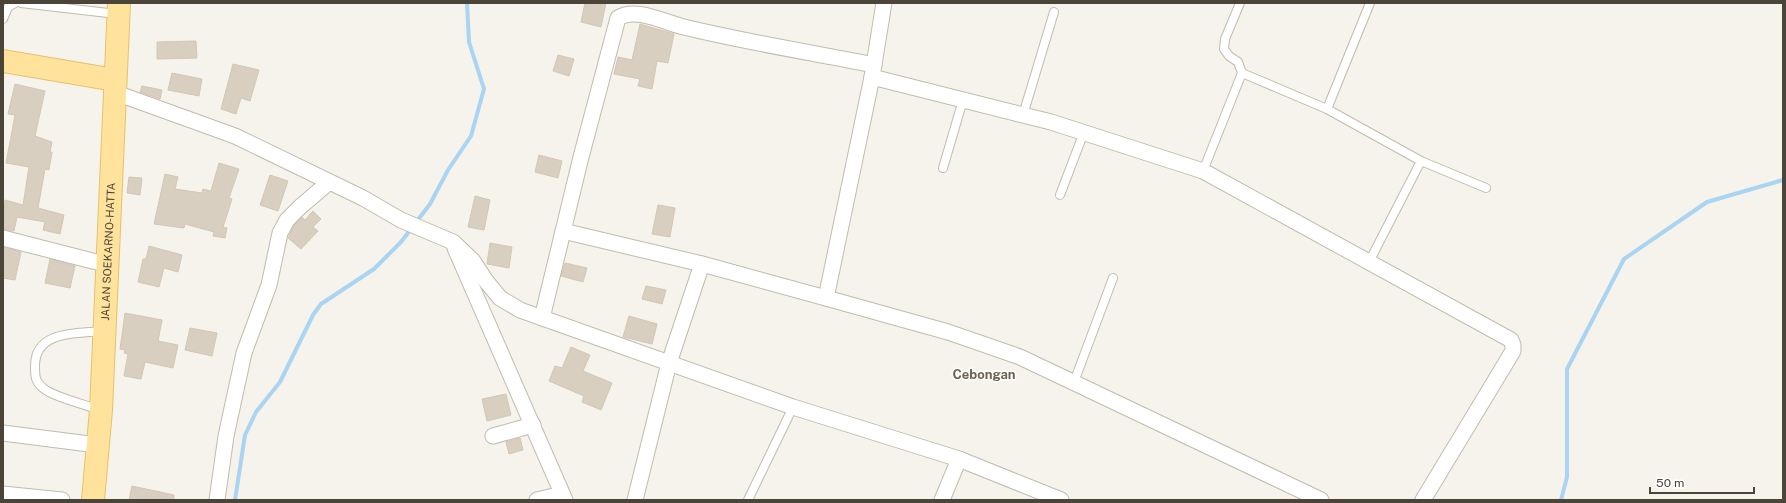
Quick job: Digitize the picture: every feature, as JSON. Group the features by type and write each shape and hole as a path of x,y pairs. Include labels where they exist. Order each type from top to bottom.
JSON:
{"main road":[{"name":"JALAN SOEKARNO-HATTA","path":"93,500 101,410 119,9"},
{"path":"3,61 115,87"}],"street":[{"path":"826,298 873,71 884,3"},
{"path":"542,318 562,231 618,18 644,9 709,32 873,71 963,100 1084,132 1203,171 1511,340 1513,350 1423,500"},
{"path":"115,87 235,136 286,160 328,183 363,198 401,220 453,242 473,261 486,282 500,298 520,310 793,406 959,459 1061,500"},
{"path":"216,500 226,436 244,353 268,285 280,233 287,220 328,183"},
{"path":"562,231 702,264 948,332 1020,358 1074,382 1145,418 1320,500"},
{"path":"3,238 108,265"},
{"path":"453,242 564,497 537,500"},
{"path":"635,500 669,363 702,264"},
{"path":"493,436 533,425"},
{"path":"3,433 97,444"},
{"path":"942,500 959,459"},
{"path":"3,494 62,500"}],"lane":[{"path":"3,20 8,7 15,3"},
{"path":"20,3 119,9"},
{"path":"1203,171 1242,73 1238,62 1229,56 1224,49 1225,40 1240,3"},
{"path":"1327,109 1370,3"},
{"path":"1023,115 1054,12"},
{"path":"1242,73 1327,109 1421,161 1486,188"},
{"path":"943,168 963,100"},
{"path":"1060,195 1084,132"},
{"path":"1369,262 1421,161"},
{"path":"1074,382 1114,278"},
{"path":"101,410 44,389 35,378 35,364 41,347 50,339 59,336 105,331"},
{"path":"748,500 793,406"}],"building":[{"path":"585,3 606,3 601,27 581,22"},
{"path":"640,24 674,34 668,63 657,61 652,89 638,86 640,79 614,74 618,57 632,60"},
{"path":"196,41 197,58 157,59 157,42"},
{"path":"558,55 574,59 569,76 553,71"},
{"path":"233,64 259,70 250,101 241,98 236,114 221,109"},
{"path":"172,73 202,79 199,96 168,90"},
{"path":"15,84 45,91 35,136 52,142 50,152 52,152 49,170 45,169 38,208 64,215 60,234 43,230 45,222 17,217 14,231 3,229 5,200 23,205 29,167 6,163 15,115 8,114"},
{"path":"142,86 162,90 160,99 140,92"},
{"path":"539,155 562,161 558,178 535,172"},
{"path":"219,163 239,169 229,198 232,199 223,227 227,228 225,238 213,236 214,232 185,224 184,228 154,224 165,174 178,177 175,189 202,193 203,189 211,191"},
{"path":"270,175 288,181 278,211 260,205"},
{"path":"129,177 142,178 140,195 127,193"},
{"path":"475,196 490,200 484,230 468,227"},
{"path":"658,205 675,208 670,237 652,234"},
{"path":"313,211 321,219 313,227 318,231 301,249 288,238 294,225 302,217 305,220"},
{"path":"490,243 512,247 509,268 487,264"},
{"path":"149,246 182,255 178,272 164,268 159,287 138,282 143,259 146,259"},
{"path":"3,247 21,252 15,280 3,278"},
{"path":"50,259 75,266 70,288 45,283"},
{"path":"565,263 587,268 583,282 561,276"},
{"path":"646,286 666,290 662,304 642,299"},
{"path":"125,313 162,320 158,341 178,345 173,368 145,362 141,379 124,376 128,354 124,353 125,350 120,349"},
{"path":"629,316 657,324 652,344 623,337"},
{"path":"190,328 217,333 212,356 185,350"},
{"path":"571,347 590,355 583,371 612,383 601,410 582,402 584,396 549,381 555,366 562,368"},
{"path":"506,394 511,415 487,421 482,399"},
{"path":"520,438 523,450 509,454 506,442"},
{"path":"132,486 174,495 174,500 129,500"}],"waterway":[{"path":"235,500 245,435 256,412 280,382 313,315 321,304 374,269 401,242 430,204 448,170 471,136 484,89 469,42 467,3"},
{"path":"1561,500 1567,477 1567,369 1624,259 1707,202 1783,180"}],"district":[{"name":"Cebongan","path":"984,374"}]}
